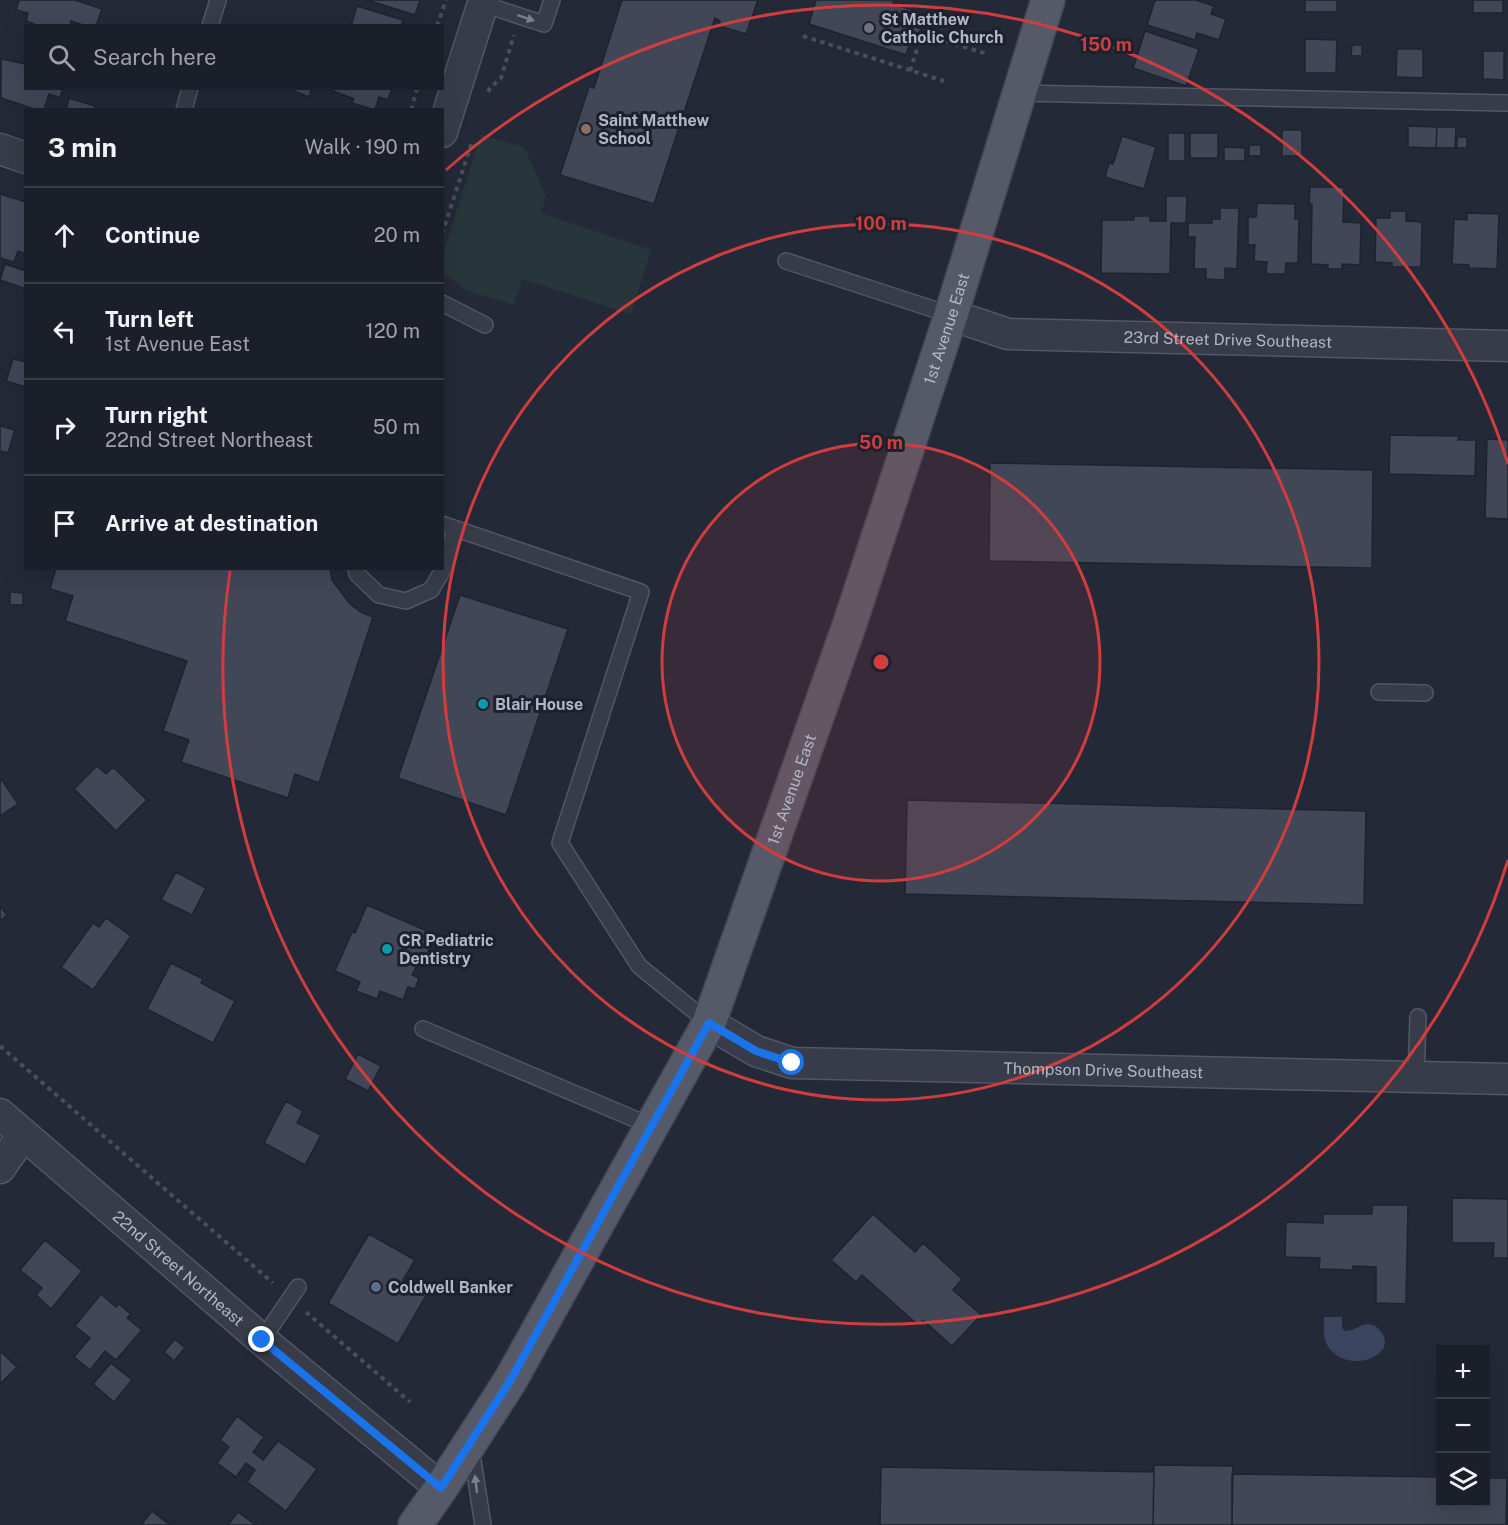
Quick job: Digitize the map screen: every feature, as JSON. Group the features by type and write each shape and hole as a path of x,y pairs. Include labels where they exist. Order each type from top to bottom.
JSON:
{"main road":[{"name":"1st Avenue East","path":"415,1525 510,1381 709,1023 850,623 951,315 1048,0"}],"street":[{"path":"444,126 484,2"},
{"path":"0,149 24,157"},
{"name":"23rd Street Drive Southeast","path":"951,315 1008,334 1508,346"},
{"name":"Thompson Drive Southeast","path":"709,1023 756,1051 792,1063 1508,1079"},
{"name":"22nd Street Northeast","path":"0,1114 262,1340 441,1488"},
{"path":"0,1168 23,1135"}],"lane":[{"path":"211,24 218,0"},
{"path":"484,2 544,24 552,0"},
{"path":"185,108 189,90"},
{"path":"1018,93 1508,103"},
{"path":"786,261 951,315"},
{"path":"444,304 485,325"},
{"path":"444,568 449,527 641,592 560,843 639,966 709,1023"},
{"path":"356,570 357,574 379,595 406,601 431,590 443,570"},
{"path":"1379,692 1425,693"},
{"path":"1416,1077 1418,1017"},
{"path":"423,1029 651,1126"},
{"path":"262,1340 294,1292"},
{"path":"470,1443 483,1525"}],"path":[{"path":"438,24 446,0"},
{"path":"486,99 490,88 501,78 520,16"},
{"path":"910,71 921,33 987,54"},
{"path":"803,36 944,81"},
{"path":"412,108 416,90"},
{"path":"444,228 475,133"},
{"path":"0,1046 294,1292 410,1402"}],"shaded area":[{"path":"481,135 524,147 546,196 541,213 651,250 631,314 522,279 514,305 467,291 444,274 444,250"}],"water":[{"path":"1324,1317 1342,1317 1342,1328 1345,1331 1367,1324 1375,1326 1384,1336 1384,1346 1379,1354 1369,1359 1357,1361 1344,1359 1333,1352 1325,1340"}],"building":[{"path":"19,0 75,0 102,9 97,24 80,24 71,21 70,24 34,24 26,21 28,13 16,10"},
{"path":"367,0 420,0 415,15"},
{"path":"622,0 758,0 746,34 719,26 720,21 715,18 654,204 560,175 589,87 594,88"},
{"name":"St Matthew Catholic Church","path":"816,0 894,0 893,4 919,12 915,27 921,29 917,42 911,40 906,55 809,24"},
{"path":"1155,0 1196,0 1214,6 1211,14 1226,19 1219,40 1197,33 1195,40 1147,25"},
{"path":"1305,0 1337,0 1337,12 1305,12"},
{"path":"1473,0 1503,0 1503,13 1473,13"},
{"path":"357,6 403,20 402,23 405,24 352,24"},
{"path":"1145,31 1199,49 1186,86 1133,68"},
{"path":"1305,39 1337,40 1336,73 1305,73"},
{"path":"1352,45 1362,45 1362,56 1351,56"},
{"path":"1397,49 1423,49 1423,78 1396,77"},
{"path":"1483,51 1504,51 1504,80 1483,79"},
{"path":"1,59 24,64 24,90 62,90 60,98 49,94 45,108 31,108 1,98"},
{"path":"291,90 311,90 309,97"},
{"path":"330,90 391,90 388,100 379,97 376,108 352,103 354,99"},
{"path":"69,98 95,106 94,108 66,108"},
{"path":"1408,126 1437,127 1436,148 1408,147"},
{"path":"1437,127 1456,127 1455,148 1436,148"},
{"path":"1282,130 1302,130 1302,156 1282,156"},
{"path":"1168,133 1185,133 1185,161 1168,161"},
{"path":"1190,133 1218,133 1218,158 1190,158"},
{"path":"1122,136 1156,147 1144,189 1105,177 1109,163 1113,164"},
{"path":"1457,137 1467,137 1467,148 1457,148"},
{"path":"1249,145 1261,145 1261,156 1249,156"},
{"path":"1224,147 1245,148 1245,161 1224,161"},
{"path":"1310,187 1344,187 1343,222 1361,223 1360,265 1342,264 1342,269 1328,269 1328,265 1311,264"},
{"path":"0,194 24,201 24,253 18,251 14,262 0,258"},
{"path":"1166,196 1187,196 1186,223 1171,223 1170,274 1101,273 1102,220 1134,220 1134,216 1150,216 1150,221 1166,221"},
{"path":"1257,203 1295,204 1295,219 1299,219 1298,263 1286,263 1285,274 1266,274 1267,262 1254,261 1255,245 1248,245 1248,217 1256,217"},
{"path":"1220,208 1239,208 1237,269 1225,268 1225,280 1206,279 1206,269 1194,269 1195,237 1188,237 1188,223 1212,223 1212,219 1220,219"},
{"path":"1390,211 1406,211 1406,221 1422,222 1421,267 1392,267 1392,263 1375,262 1376,218 1390,218"},
{"path":"1467,213 1499,214 1497,269 1469,268 1469,265 1452,264 1454,219 1467,220"},
{"path":"5,264 24,270 24,288 0,280"},
{"path":"13,359 24,362 24,386 6,381"},
{"path":"0,426 15,430 8,453 0,451"},
{"path":"1390,435 1459,436 1458,440 1476,440 1475,476 1389,474"},
{"path":"1487,439 1508,440 1508,519 1485,518"},
{"path":"990,463 1373,470 1372,568 989,561"},
{"path":"55,570 330,570 332,580 350,604 373,617 319,783 295,774 288,798 181,762 189,740 163,731 187,661 65,621 73,596 50,589"},
{"path":"10,592 23,593 23,605 10,605"},
{"name":"Blair House","path":"460,595 568,629 506,815 398,778"},
{"path":"97,766 106,774 113,767 147,800 116,831 74,789"},
{"path":"2,780 18,804 0,816 0,781"},
{"path":"907,800 1366,811 1364,905 905,894"},
{"path":"176,872 206,888 192,915 161,900"},
{"name":"CR Pediatric Dentistry","path":"367,905 432,933 430,937 433,940 425,959 421,958 412,975 419,978 415,989 408,987 403,1000 380,991 377,999 356,991 360,982 335,971"},
{"path":"0,906 7,915 0,921"},
{"path":"106,918 131,936 93,990 61,967 93,923 99,927"},
{"path":"171,963 203,979 201,983 235,1001 213,1043 147,1009"},
{"path":"358,1054 381,1066 368,1091 345,1079"},
{"path":"286,1101 303,1111 297,1123 321,1135 305,1165 264,1143"},
{"path":"1452,1198 1508,1199 1508,1258 1493,1258 1494,1243 1452,1243"},
{"path":"1372,1205 1408,1205 1406,1304 1376,1303 1376,1267 1353,1266 1353,1270 1319,1269 1320,1258 1285,1257 1286,1222 1323,1223 1323,1214 1372,1214"},
{"path":"873,1214 915,1252 923,1243 962,1279 953,1290 981,1315 952,1346 923,1320 918,1325 862,1275 856,1282 831,1260"},
{"name":"Coldwell Banker","path":"369,1234 415,1260 403,1280 427,1294 398,1344 328,1303"},
{"path":"45,1240 82,1271 51,1309 36,1295 42,1288 20,1270"},
{"path":"101,1294 116,1307 119,1304 131,1314 127,1318 142,1330 116,1360 105,1351 90,1370 74,1357 90,1338 75,1326"},
{"path":"175,1339 185,1348 174,1361 164,1352"},
{"path":"0,1351 17,1367 0,1384"},
{"path":"111,1363 132,1380 114,1402 93,1384"},
{"path":"237,1416 264,1437 253,1452 263,1460 278,1441 317,1469 286,1511 247,1482 255,1470 246,1463 236,1477 217,1463 229,1447 220,1440"},
{"path":"1154,1465 1233,1466 1232,1525 1153,1525"},
{"path":"881,1467 1154,1472 1153,1525 880,1525"},
{"path":"1232,1474 1436,1477 1436,1507 1490,1507 1490,1478 1507,1478 1506,1525 1232,1525"},
{"path":"152,1511 170,1525 141,1525"},
{"path":"238,1512 256,1525 228,1525"}],"place":[{"name":"St Matthew Catholic Church","path":"869,28"},
{"name":"Saint Matthew School","path":"586,129"},
{"name":"Blair House","path":"483,704"},
{"name":"CR Pediatric Dentistry","path":"387,949"},
{"name":"Coldwell Banker","path":"376,1287"}],"route":[{"path":"262,1340 441,1488 510,1381 709,1023 756,1051 792,1063"}]}
